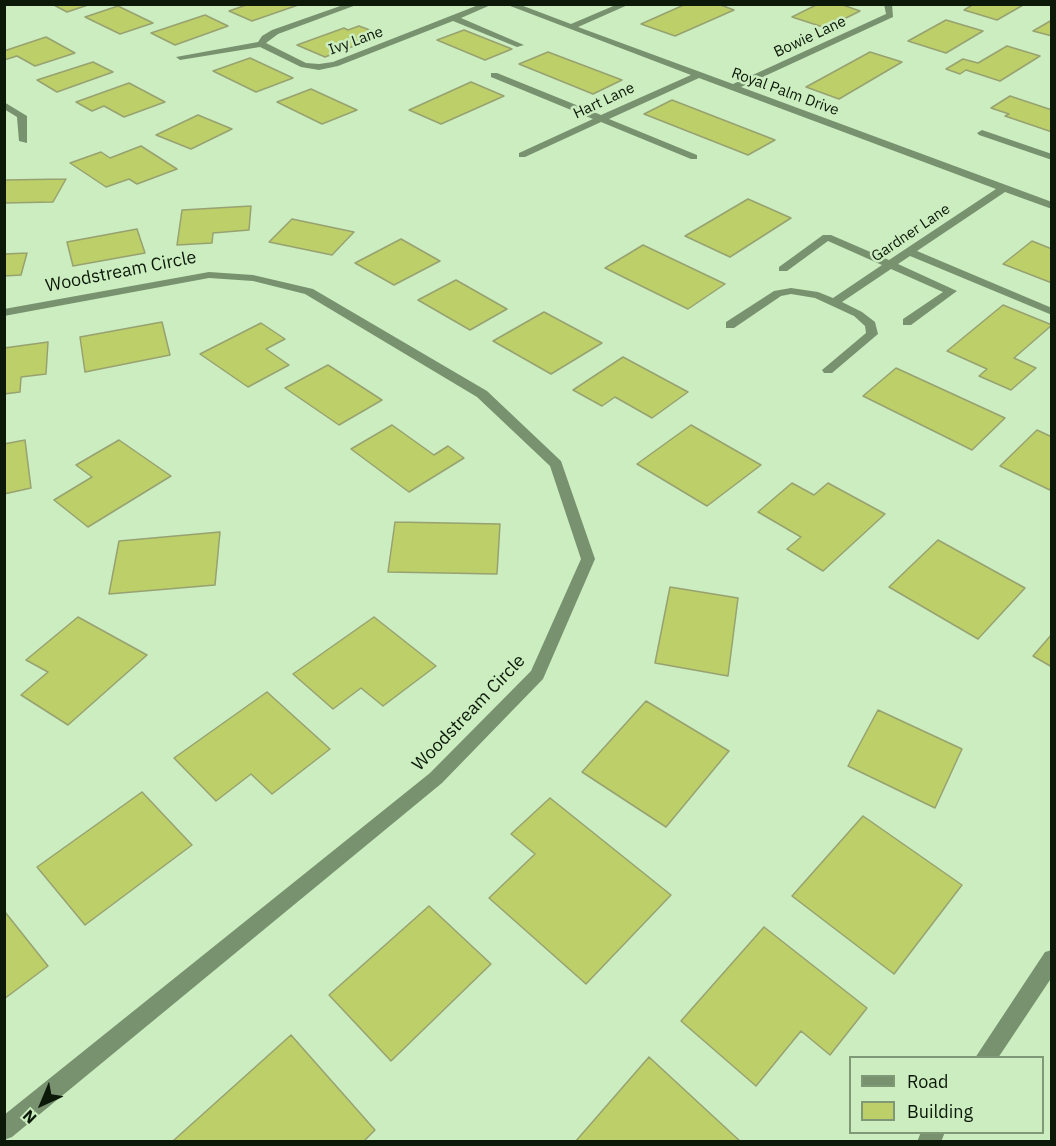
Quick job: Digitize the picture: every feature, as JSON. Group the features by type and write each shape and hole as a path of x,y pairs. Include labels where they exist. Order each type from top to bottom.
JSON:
{"street":[{"name":"Ivy Lane","path":"355,4 275,32 265,38 261,44 304,65 319,67 335,64 489,4"},
{"name":"Royal Palm Drive","path":"509,4 1052,206"},
{"path":"571,27 626,4"},
{"name":"Bowie Lane","path":"732,88 890,15 889,5"},
{"path":"454,18 520,45"},
{"path":"180,57 261,44"},
{"path":"494,75 694,157"},
{"name":"Hart Lane","path":"522,155 697,75"},
{"path":"4,105 22,116 24,141"},
{"path":"982,133 1052,157"},
{"name":"Gardner Lane","path":"834,303 1005,188"},
{"path":"783,269 827,237 951,291 907,322"},
{"path":"909,252 1052,312"},
{"name":"Woodstream Circle","path":"4,313 209,275 253,278 309,291 482,394 540,448 556,464 588,558 537,675 436,778 4,1129"},
{"path":"730,325 778,293 806,292 858,314 871,325 872,334 828,370"},
{"path":"986,1056 1052,959"}],"building":[{"path":"52,4 91,4 67,12"},
{"path":"249,4 301,4 252,21 229,11"},
{"path":"686,4 718,4 734,10 675,36 641,24"},
{"path":"818,4 840,4 860,11 826,28 792,17"},
{"path":"974,4 1025,4 997,20 964,10"},
{"path":"118,6 153,23 120,34 85,17"},
{"path":"205,15 228,26 175,45 151,33"},
{"path":"946,20 983,31 946,53 908,41"},
{"path":"1052,20 1052,36 1033,31"},
{"path":"359,26 383,35 325,57 297,45 344,28 348,30"},
{"path":"464,30 512,49 485,60 437,40"},
{"path":"46,37 75,53 35,66 17,56 4,60 4,51"},
{"path":"1007,46 1040,56 1000,81 966,70 960,74 946,69 963,59 978,63"},
{"path":"548,52 622,80 593,94 519,64"},
{"path":"870,52 902,62 839,99 806,87"},
{"path":"250,58 293,78 256,92 213,71"},
{"path":"93,62 113,72 57,92 37,80"},
{"path":"471,82 504,96 441,124 409,110"},
{"path":"129,83 165,102 124,117 104,106 92,111 76,102"},
{"path":"311,89 357,110 322,124 277,102"},
{"path":"1010,96 1052,110 1052,132 1005,116 1009,114 991,108"},
{"path":"672,100 775,140 748,155 644,114"},
{"path":"198,115 232,129 191,149 156,135"},
{"path":"141,146 177,169 137,184 129,179 106,187 70,163 101,152 110,158"},
{"path":"66,179 53,202 4,203 4,180"},
{"path":"748,199 791,218 730,257 685,236"},
{"path":"251,206 249,230 213,233 212,243 177,245 182,210"},
{"path":"292,219 354,232 332,255 269,242"},
{"path":"137,229 145,253 73,266 67,242"},
{"path":"401,239 440,261 394,285 355,263"},
{"path":"1032,241 1052,249 1052,283 1003,264"},
{"path":"643,245 725,284 688,309 605,268"},
{"path":"27,253 21,275 4,276 4,254"},
{"path":"456,280 507,309 470,330 418,300"},
{"path":"1003,305 1052,325 1014,358 1036,368 1011,390 979,376 987,369 947,351"},
{"path":"544,312 602,343 551,374 493,341"},
{"path":"162,322 170,355 85,372 80,337"},
{"path":"261,323 285,339 266,349 289,365 248,387 200,354"},
{"path":"48,342 46,374 21,377 20,392 4,394 4,348"},
{"path":"623,357 688,392 652,418 615,397 602,406 573,390"},
{"path":"328,365 382,400 339,425 285,388"},
{"path":"896,368 1005,418 972,450 863,396"},
{"path":"392,425 434,455 448,446 464,458 409,492 351,449"},
{"path":"691,425 761,465 707,506 637,464"},
{"path":"1037,430 1052,437 1052,491 1000,466"},
{"path":"25,440 31,488 4,494 4,444"},
{"path":"119,440 171,476 88,527 54,500 92,477 76,465"},
{"path":"792,483 814,495 828,483 885,514 823,571 787,549 801,537 758,512"},
{"path":"395,522 500,524 497,574 388,572"},
{"path":"220,532 215,585 109,594 119,541"},
{"path":"938,540 1025,588 978,639 889,587"},
{"path":"670,587 738,598 728,676 655,663"},
{"path":"78,617 147,655 68,725 21,695 48,672 26,660"},
{"path":"374,617 436,666 383,706 361,688 333,709 293,674"},
{"path":"1052,634 1052,667 1033,656"},
{"path":"267,692 330,749 272,794 251,774 216,801 174,758"},
{"path":"646,701 729,751 666,827 582,772"},
{"path":"878,710 962,749 935,808 848,766"},
{"path":"142,792 192,845 85,925 37,867"},
{"path":"550,798 671,895 586,984 489,898 535,854 511,834"},
{"path":"863,816 962,885 894,974 792,896"},
{"path":"429,906 491,964 391,1061 329,995"},
{"path":"4,913 48,966 4,999"},
{"path":"764,927 867,1008 830,1055 801,1031 756,1086 681,1021"},
{"path":"291,1035 375,1130 363,1142 176,1142 174,1140"},
{"path":"649,1057 741,1142 575,1142"}]}
